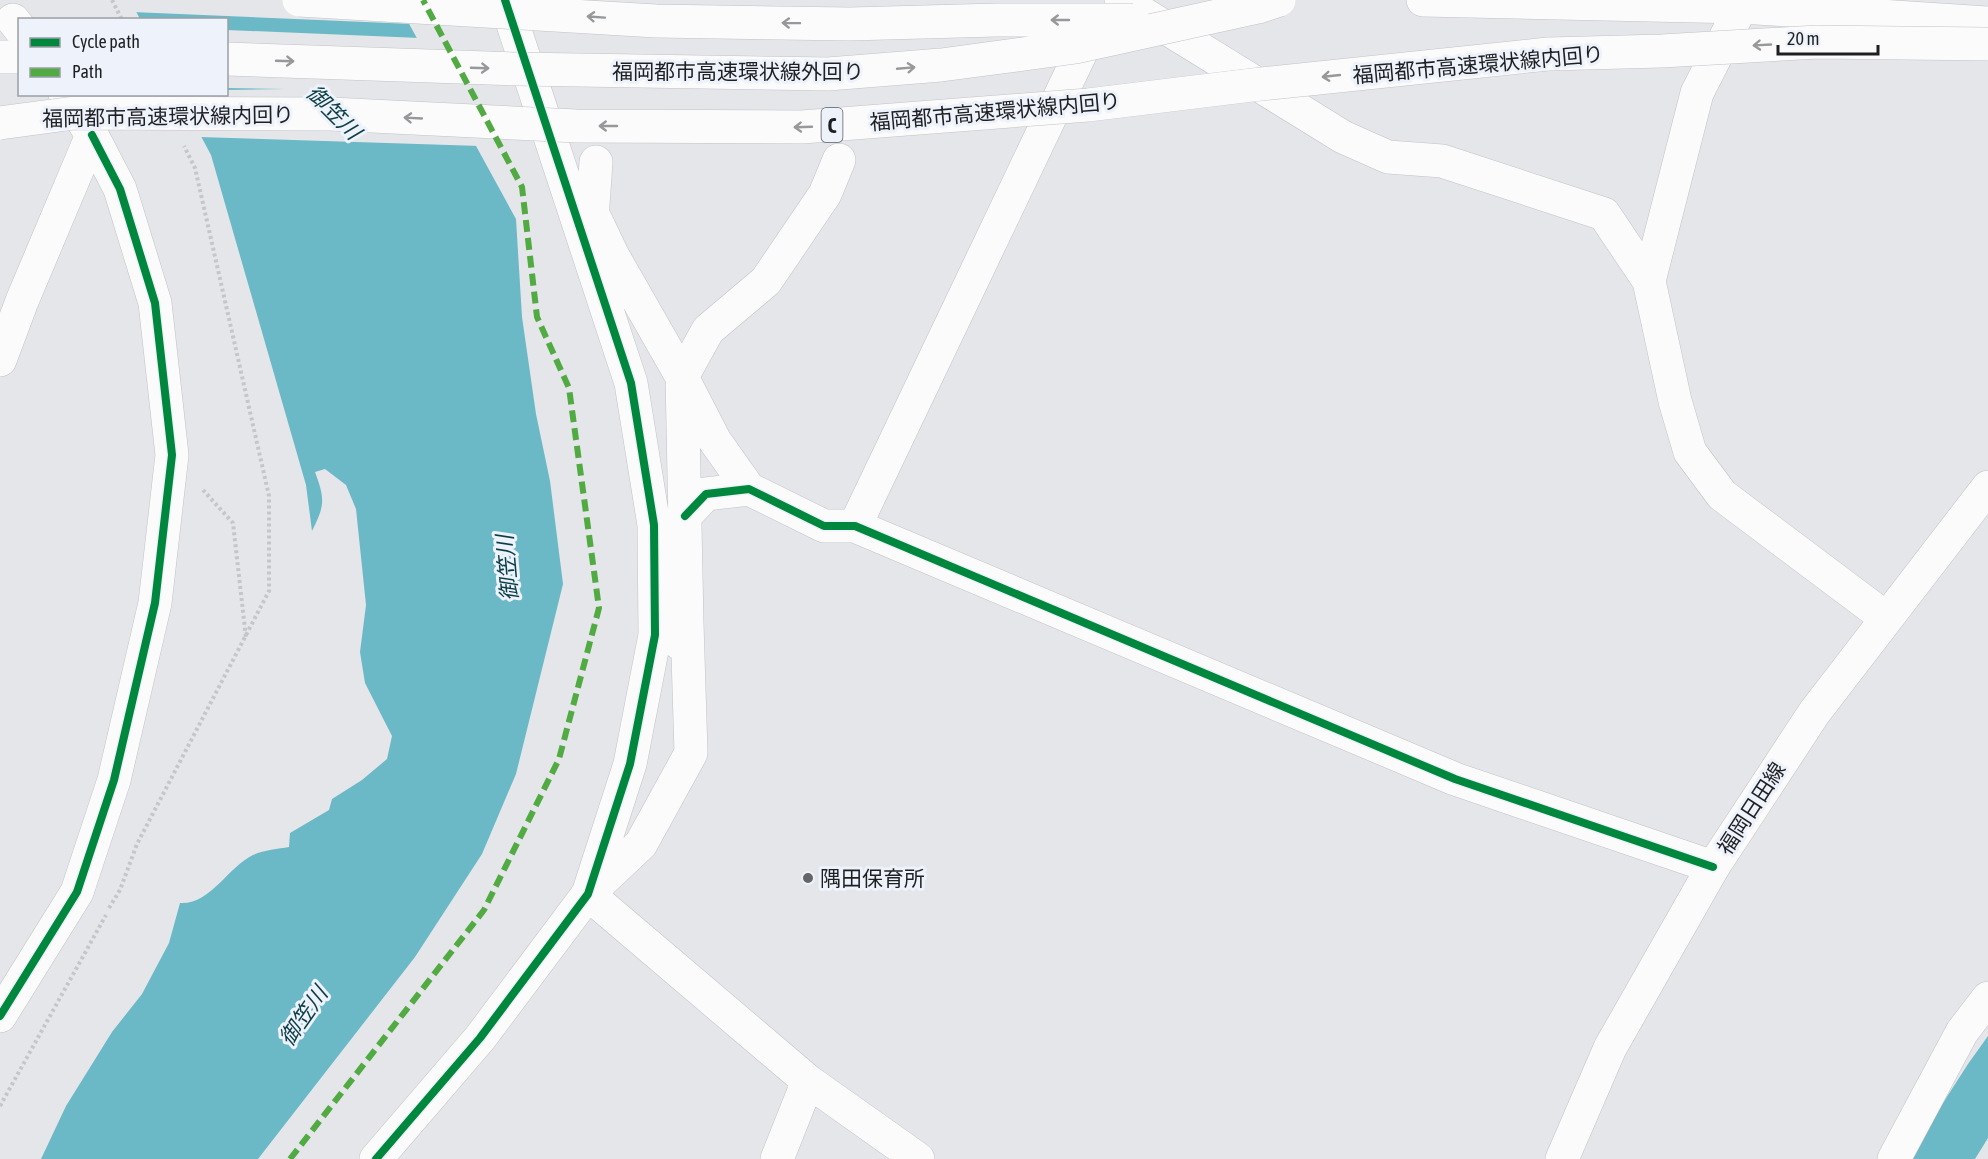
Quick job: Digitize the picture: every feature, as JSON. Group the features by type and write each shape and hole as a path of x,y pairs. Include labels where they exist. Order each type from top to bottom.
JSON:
{"main road":[{"path":"299,0 656,21 850,24 998,20 1119,21 1171,17 1274,0"},
{"path":"505,0 631,383 654,525 655,635 630,764"},
{"path":"855,526 1106,0"},
{"path":"1121,0 1343,137 1388,157 1442,161 1604,214 1649,281 1690,452 1722,495 1886,618"},
{"name":"福岡都市高速環状線外回り","path":"228,59 517,69 828,74 941,65 1076,47 1279,0"},
{"path":"1422,0 1741,7 1988,22"},
{"path":"1899,0 1988,5"},
{"path":"1649,281 1697,93 1741,7"},
{"name":"福岡都市高速環状線内回り","path":"0,123 74,113 331,114 576,126 802,127 1088,105 1252,85 1548,54 1662,51 1817,42 1988,44"},
{"path":"0,57 18,57"},
{"path":"0,1016 77,892 114,780 155,603 172,455 155,303 120,189 93,135 65,96"},
{"path":"0,360 11,301 93,135"},
{"path":"376,1159 395,1146 480,1038 588,894 640,844 691,753 682,377 708,330 766,281 825,194 839,160"},
{"path":"590,262 596,162"},
{"path":"592,212 613,256 682,377 715,441 749,489 824,526 855,526 1455,779 1713,867"},
{"name":"福岡日田線","path":"1562,1159 1610,1048 1713,867 1814,713 1988,487"},
{"path":"685,516 706,494 749,489"},
{"path":"588,894 630,764 687,623"},
{"path":"588,894 808,1081 918,1159"},
{"path":"1894,1159 1962,1032 1988,998"},
{"path":"777,1159 808,1081"}],"path":[{"path":"112,0 121,18"},
{"path":"172,455 233,523 246,639"}],"water":[{"name":"御笠川","path":"130,0 396,0 516,219 522,317 536,414 550,481 563,584 516,774 482,854 415,957 258,1159 41,1159 66,1106 112,1032 142,994 169,943 180,903 201,898 253,855 289,847 290,833 329,810 332,799 362,780 387,759 392,736 365,683 360,652 366,605 356,509 346,485 325,469 315,472 321,489 322,502 312,531 306,485 211,155 180,96 228,96 228,18 139,18"},
{"path":"1988,1036 1988,1138 1975,1159 1907,1159 1968,1064"}],"pier":[{"path":"127,0 399,0 412,24 132,12"},
{"path":"228,30 420,38 480,146 198,137 177,96 228,96 228,90 285,89 228,88"}],"marked path":[{"path":"290,1159 484,910 559,759 599,608 569,388 537,317 522,187 423,0"}],"cycle path":[{"path":"376,1159 480,1038 588,894 630,764 655,635 654,525 631,383 505,0"},
{"path":"0,1016 77,892 114,780 155,603 172,455 155,303 120,189 92,135"},
{"path":"685,516 706,494 749,489 824,526 855,526 1455,779 1713,867"}],"place":[{"name":"隅田保育所","path":"808,878"}]}
